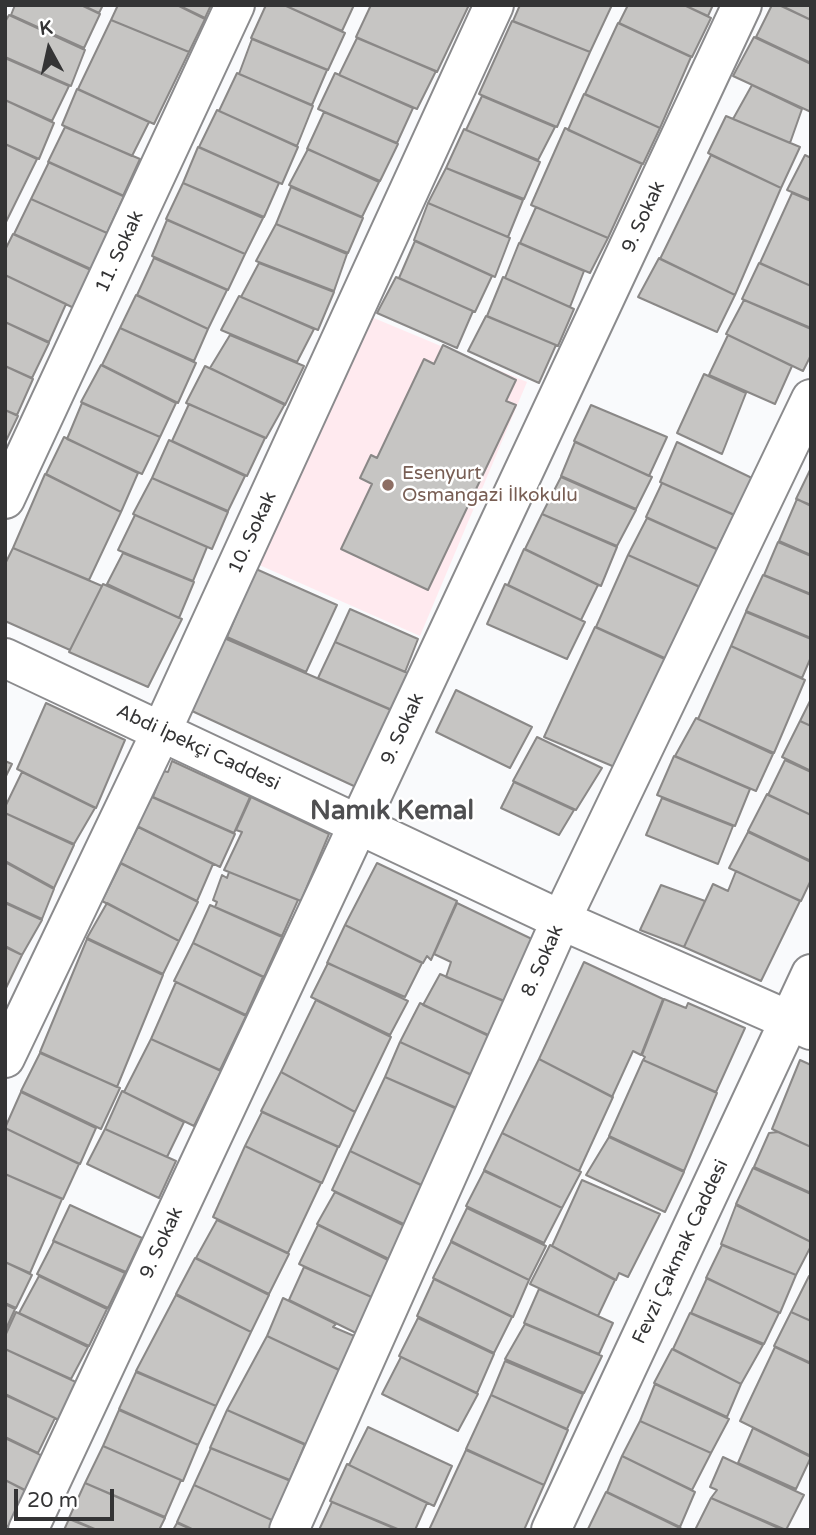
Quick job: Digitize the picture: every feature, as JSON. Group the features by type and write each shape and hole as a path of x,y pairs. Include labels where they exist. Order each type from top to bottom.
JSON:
{"street":[{"name":"11. Sokak","path":"5,499 235,5"},
{"name":"10. Sokak","path":"5,1058 162,730 494,5"},
{"name":"9. Sokak","path":"27,1530 742,5"},
{"name":"8. Sokak","path":"289,1530 561,920 811,399"},
{"name":"Abdi İpekçi Caddesi","path":"5,658 561,920 800,1026"},
{"name":"Fevzi Çakmak Caddesi","path":"551,1530 800,1026 811,974"}],"shaded area":[{"name":"Esenyurt Osmangazi İlkokulu","path":"369,316 527,382 420,636 257,564"}],"building":[{"path":"15,5 81,5 100,14 84,48 11,15"},
{"path":"82,5 103,5 99,13"},
{"path":"118,5 177,5 205,19 189,52 111,20"},
{"path":"178,5 211,5 205,18"},
{"path":"266,5 284,5 345,33 328,70 251,38"},
{"path":"284,5 354,5 342,31"},
{"path":"371,5 469,5 437,72 356,37"},
{"path":"520,5 612,5 590,52 513,21"},
{"path":"628,5 684,5 711,18 692,57 619,23"},
{"path":"684,5 713,5 708,16"},
{"path":"772,5 779,5 811,20 811,63 756,37"},
{"path":"780,5 811,5 811,20"},
{"path":"9,15 85,50 71,86 5,57 5,22"},
{"path":"111,20 189,52 154,124 78,89"},
{"path":"512,21 590,52 557,127 479,94"},
{"path":"618,23 691,57 660,128 585,94"},
{"path":"754,37 811,64 811,112 733,76"},
{"path":"357,38 436,71 417,109 339,75"},
{"path":"252,39 327,70 312,105 239,74"},
{"path":"5,58 69,86 52,121 5,100"},
{"path":"237,73 313,106 297,146 219,111"},
{"path":"335,73 413,108 397,143 318,109"},
{"path":"752,85 802,109 790,143 733,119"},
{"path":"77,89 149,122 132,156 62,125"},
{"path":"584,94 660,128 643,164 568,130"},
{"path":"482,96 555,127 538,160 466,130"},
{"path":"5,100 54,123 39,159 5,144"},
{"path":"217,110 298,147 282,184 199,147"},
{"path":"324,112 398,144 380,181 307,149"},
{"path":"726,116 800,147 781,188 708,153"},
{"path":"65,127 140,159 123,196 48,162"},
{"path":"565,128 642,164 608,238 531,205"},
{"path":"464,129 540,162 524,199 446,168"},
{"path":"5,144 37,159 5,224"},
{"path":"198,147 279,183 264,217 183,183"},
{"path":"308,149 379,182 362,217 289,185"},
{"path":"711,155 781,188 735,295 660,259"},
{"path":"805,155 811,158 811,200 787,190"},
{"path":"49,162 124,196 107,233 31,199"},
{"path":"446,168 523,200 508,237 428,203"},
{"path":"183,183 263,218 245,254 166,219"},
{"path":"291,187 363,218 348,253 276,224"},
{"path":"792,193 811,201 811,286 760,263"},
{"path":"31,199 107,233 93,270 14,234"},
{"path":"428,203 510,238 495,277 414,240"},
{"path":"536,207 608,238 590,273 520,243"},
{"path":"167,220 245,254 228,290 152,256"},
{"path":"276,224 347,254 334,291 256,261"},
{"path":"13,234 95,272 76,309 5,275 5,250"},
{"path":"415,241 492,276 475,312 399,278"},
{"path":"519,243 584,271 570,307 505,278"},
{"path":"154,258 227,290 208,329 137,295"},
{"path":"659,258 735,295 717,332 638,297"},
{"path":"259,263 334,292 318,330 241,297"},
{"path":"759,263 811,286 811,328 742,299"},
{"path":"5,275 66,304 49,342 5,322"},
{"path":"396,277 473,311 457,348 377,313"},
{"path":"503,277 574,309 558,346 487,316"},
{"path":"136,295 208,329 194,361 120,328"},
{"path":"239,296 314,329 297,362 221,330"},
{"path":"744,300 811,329 811,355 803,371 726,334"},
{"path":"486,316 556,345 539,383 468,351"},
{"path":"5,322 49,343 32,378 5,366"},
{"path":"120,328 196,363 178,403 102,365"},
{"path":"230,335 304,366 285,405 210,368"},
{"path":"728,335 792,366 775,404 709,375"},
{"path":"443,345 516,380 506,401 516,405 428,590 341,549 372,484 360,478 371,455 377,458 424,359 434,364"},
{"path":"101,365 176,403 160,437 81,402"},
{"path":"5,366 33,379 17,415 5,410"},
{"path":"205,366 285,404 266,438 186,403"},
{"path":"704,374 746,393 722,454 677,433"},
{"path":"82,403 160,437 142,474 67,439"},
{"path":"189,404 265,438 247,476 172,441"},
{"path":"591,405 667,437 649,476 574,441"},
{"path":"5,410 18,416 5,443"},
{"path":"64,437 138,473 121,512 46,474"},
{"path":"169,440 245,476 228,511 152,478"},
{"path":"575,442 652,477 636,509 561,476"},
{"path":"677,442 754,479 737,516 660,482"},
{"path":"811,468 811,505 796,499"},
{"path":"45,474 121,512 89,580 13,548"},
{"path":"561,477 636,510 617,546 542,514"},
{"path":"152,478 228,512 212,549 133,514"},
{"path":"662,483 734,515 717,549 646,517"},
{"path":"797,499 811,506 811,555 779,541"},
{"path":"542,514 617,547 601,586 525,549"},
{"path":"135,515 207,547 193,581 118,550"},
{"path":"647,518 723,552 705,589 628,555"},
{"path":"778,542 811,556 811,594 764,575"},
{"path":"13,548 102,586 70,650 5,621 5,564"},
{"path":"524,549 598,585 581,620 508,585"},
{"path":"123,553 194,582 179,618 107,584"},
{"path":"628,555 704,589 669,660 596,627"},
{"path":"256,569 337,605 306,672 227,637"},
{"path":"763,575 811,595 811,638 746,611"},
{"path":"103,584 182,619 148,687 69,652"},
{"path":"505,584 585,622 567,659 487,624"},
{"path":"350,609 418,639 405,672 335,642"},
{"path":"746,612 811,639 811,657 802,678 731,646"},
{"path":"595,627 669,661 617,768 544,737"},
{"path":"224,638 391,710 356,787 192,711"},
{"path":"335,642 408,673 392,710 318,678"},
{"path":"731,646 805,680 774,753 698,719"},
{"path":"456,690 532,727 510,768 436,732"},
{"path":"811,699 811,726 800,721"},
{"path":"46,703 125,740 96,808 17,769"},
{"path":"696,718 773,754 756,791 675,756"},
{"path":"800,721 811,726 811,771 782,757"},
{"path":"537,737 602,768 576,810 513,781"},
{"path":"674,756 750,789 735,826 657,795"},
{"path":"785,760 811,772 811,815 768,795"},
{"path":"5,761 12,764 5,778"},
{"path":"172,761 250,797 234,833 153,797 163,771 168,772"},
{"path":"22,772 95,808 74,844 5,813 5,807"},
{"path":"514,782 574,810 559,835 501,808"},
{"path":"767,794 811,815 811,861 748,831"},
{"path":"152,797 235,834 220,867 137,826"},
{"path":"251,797 329,834 301,901 224,870 242,832 236,830"},
{"path":"662,798 733,826 718,864 646,835"},
{"path":"5,813 74,845 54,888 5,861"},
{"path":"138,827 213,864 197,901 120,863"},
{"path":"748,832 811,862 811,880 801,901 729,868"},
{"path":"5,862 54,889 42,919 5,902"},
{"path":"121,863 198,902 179,941 102,901"},
{"path":"377,863 457,901 431,960 427,956 423,963 345,925"},
{"path":"736,871 800,901 761,981 684,947 713,884 728,891"},
{"path":"229,872 298,900 282,936 215,907 217,902 213,900 222,875 227,878"},
{"path":"661,885 705,901 684,947 640,930"},
{"path":"5,903 42,920 22,955 5,946"},
{"path":"107,903 179,941 163,974 87,938"},
{"path":"457,903 536,941 507,1002 446,977 451,962 434,954"},
{"path":"210,905 282,937 264,977 193,943"},
{"path":"345,925 422,963 405,997 327,963"},
{"path":"87,939 163,975 117,1087 40,1052"},
{"path":"193,943 263,977 246,1015 174,981"},
{"path":"5,947 22,955 6,988 5,988"},
{"path":"584,962 663,999 641,1055 633,1051 612,1097 539,1059"},
{"path":"328,963 408,1001 390,1035 311,997"},
{"path":"440,974 508,1003 495,1038 423,1005"},
{"path":"176,982 246,1016 220,1070 151,1039"},
{"path":"664,999 686,1008 688,1003 745,1028 716,1092 643,1060 645,1057 642,1055"},
{"path":"316,1000 391,1037 355,1112 281,1072"},
{"path":"420,1003 497,1040 480,1079 400,1042"},
{"path":"151,1039 221,1071 194,1126 124,1092"},
{"path":"400,1042 481,1079 466,1112 385,1077"},
{"path":"40,1053 120,1088 101,1129 21,1091"},
{"path":"539,1059 613,1097 579,1171 502,1133"},
{"path":"643,1060 717,1093 684,1171 609,1136"},
{"path":"800,1060 811,1065 811,1147 772,1129"},
{"path":"281,1072 355,1112 339,1147 261,1111"},
{"path":"385,1077 466,1113 428,1188 350,1151"},
{"path":"122,1091 184,1122 167,1157 105,1129"},
{"path":"21,1092 96,1128 80,1164 5,1128"},
{"path":"262,1112 338,1147 322,1183 245,1146"},
{"path":"5,1128 79,1164 63,1199 5,1174"},
{"path":"105,1129 176,1161 159,1198 87,1164"},
{"path":"778,1132 811,1147 811,1193 754,1167 769,1133"},
{"path":"502,1133 581,1172 562,1208 484,1170"},
{"path":"609,1137 684,1172 665,1212 586,1175"},
{"path":"245,1146 321,1183 288,1253 213,1217"},
{"path":"350,1151 427,1188 410,1227 332,1190"},
{"path":"753,1168 811,1194 811,1242 736,1204"},
{"path":"484,1171 562,1208 544,1243 466,1206"},
{"path":"5,1174 62,1199 30,1273 5,1262"},
{"path":"582,1180 660,1214 628,1277 619,1273 616,1280 552,1246"},
{"path":"335,1192 409,1228 393,1261 317,1224"},
{"path":"70,1205 142,1238 126,1272 53,1241"},
{"path":"736,1205 811,1242 796,1275 721,1244"},
{"path":"467,1208 546,1246 529,1280 451,1241"},
{"path":"217,1220 289,1254 269,1294 196,1258"},
{"path":"318,1225 394,1263 376,1299 299,1264"},
{"path":"54,1241 125,1273 108,1308 37,1274"},
{"path":"451,1242 529,1280 513,1317 433,1278"},
{"path":"550,1245 615,1280 598,1316 530,1284"},
{"path":"722,1245 796,1275 780,1313 706,1278"},
{"path":"195,1258 269,1295 251,1332 176,1294"},
{"path":"5,1262 32,1275 16,1308 5,1303"},
{"path":"304,1267 376,1299 360,1335 289,1300"},
{"path":"39,1276 107,1309 89,1346 19,1313"},
{"path":"809,1276 811,1277 811,1321 791,1312"},
{"path":"707,1278 779,1313 764,1344 691,1313"},
{"path":"434,1279 512,1317 494,1353 417,1316"},
{"path":"539,1289 613,1323 599,1354 524,1323"},
{"path":"176,1295 251,1332 216,1406 136,1371"},
{"path":"283,1298 336,1324 333,1327 359,1338 344,1372 267,1336"},
{"path":"5,1304 15,1309 5,1331"},
{"path":"16,1312 88,1347 71,1379 5,1349 5,1336"},
{"path":"791,1312 811,1321 811,1363 774,1346"},
{"path":"690,1313 763,1345 741,1384 673,1349"},
{"path":"418,1318 494,1354 477,1393 399,1356"},
{"path":"525,1324 602,1356 584,1393 505,1359"},
{"path":"267,1336 343,1372 310,1447 227,1410"},
{"path":"775,1347 811,1364 811,1456 740,1421"},
{"path":"5,1349 78,1383 61,1421 5,1394"},
{"path":"672,1349 741,1384 727,1417 654,1383"},
{"path":"401,1357 478,1394 458,1431 382,1394"},
{"path":"505,1361 583,1394 567,1429 491,1395"},
{"path":"136,1372 216,1406 198,1445 119,1409"},
{"path":"655,1384 729,1419 711,1453 640,1421"},
{"path":"5,1395 55,1418 38,1453 5,1437"},
{"path":"491,1395 568,1430 544,1485 466,1449"},
{"path":"119,1410 198,1445 183,1481 103,1446"},
{"path":"227,1410 305,1444 290,1480 210,1448"},
{"path":"640,1421 711,1453 692,1490 622,1456"},
{"path":"368,1427 452,1466 434,1506 349,1465"},
{"path":"753,1428 811,1457 796,1489 738,1463"},
{"path":"5,1438 45,1457 29,1492 5,1480"},
{"path":"103,1446 181,1480 165,1517 85,1483"},
{"path":"211,1448 293,1482 274,1521 194,1485"},
{"path":"466,1450 544,1485 524,1530 429,1530"},
{"path":"622,1456 695,1492 680,1527 607,1492"},
{"path":"723,1457 804,1495 786,1530 711,1498 717,1490 710,1487"},
{"path":"347,1464 427,1503 415,1530 400,1530 330,1501"},
{"path":"5,1480 28,1492 12,1528 5,1525"},
{"path":"85,1483 165,1518 159,1530 97,1530 69,1518"},
{"path":"194,1485 274,1521 270,1530 194,1530 177,1522"},
{"path":"606,1492 682,1529 588,1529"},
{"path":"711,1498 783,1530 695,1530"},
{"path":"332,1502 398,1530 319,1530"},
{"path":"69,1519 96,1530 64,1530"},
{"path":"177,1523 193,1530 173,1530"}],"place":[{"name":"Esenyurt Osmangazi İlkokulu","path":"388,485"}],"district":[{"name":"Namık Kemal","path":"392,812"}]}
